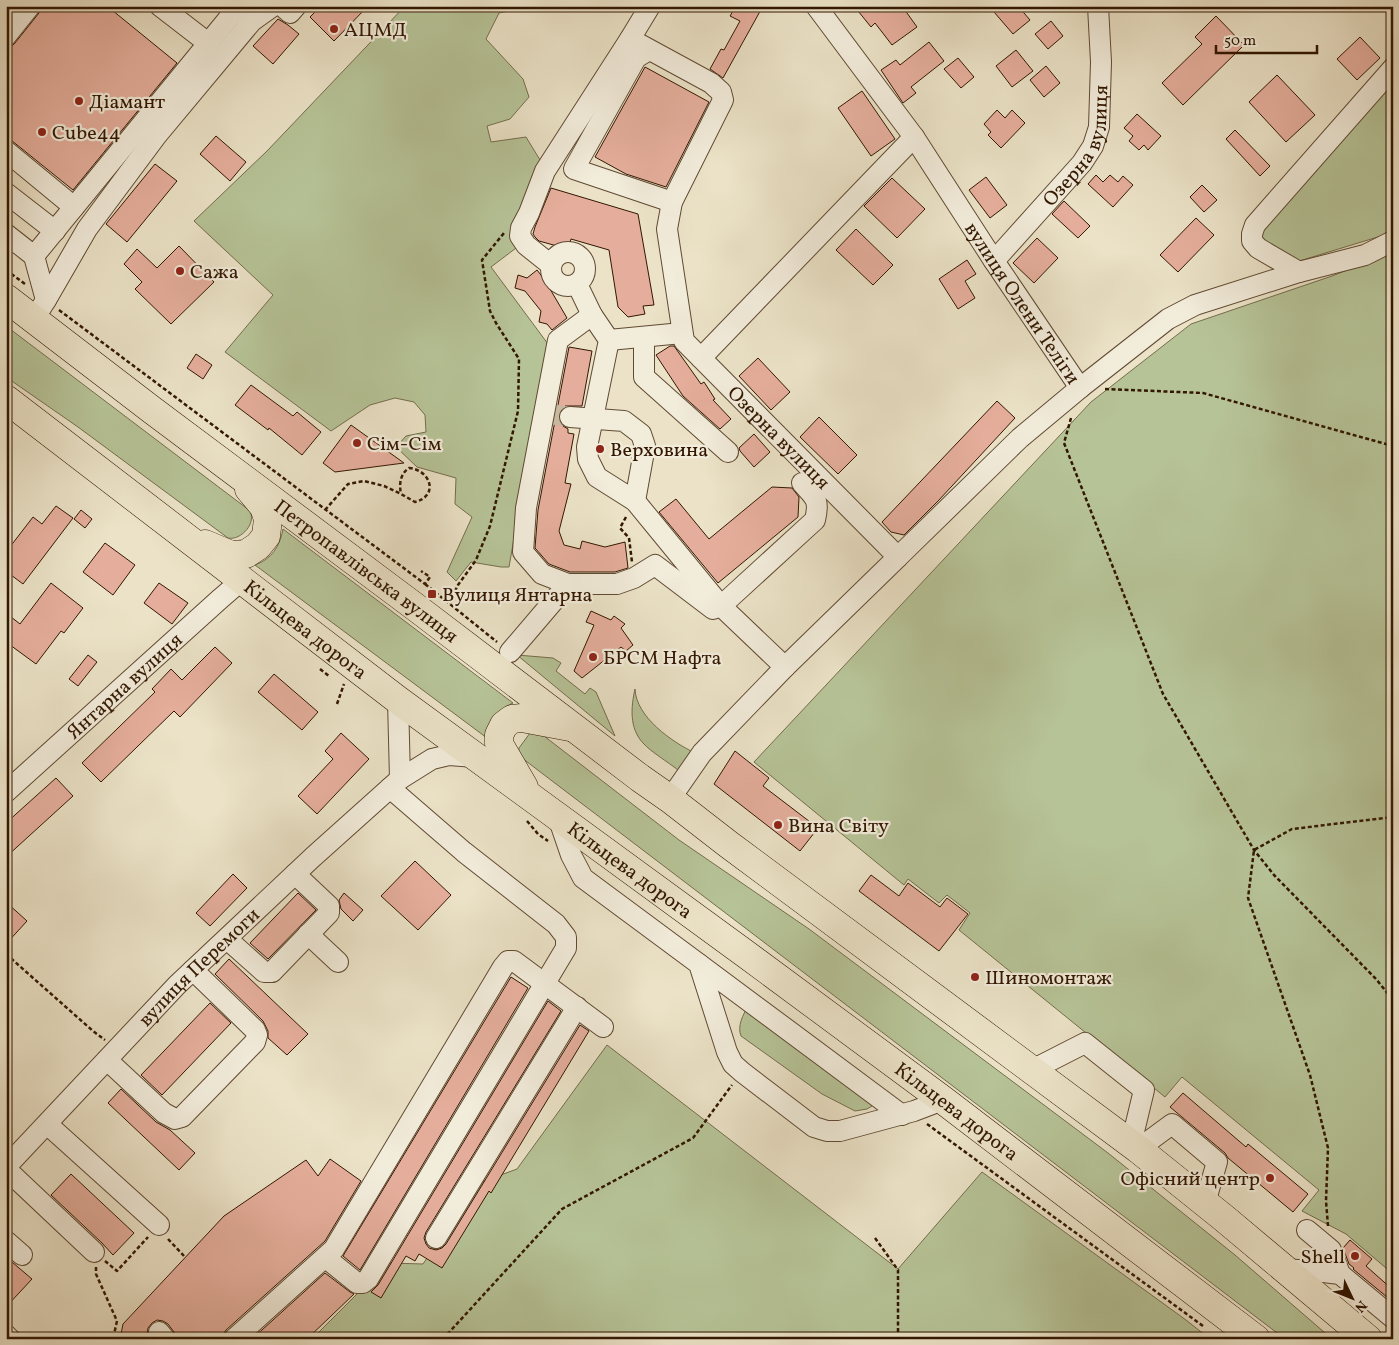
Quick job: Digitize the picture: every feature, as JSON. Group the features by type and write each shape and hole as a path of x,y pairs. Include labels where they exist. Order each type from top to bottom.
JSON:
{"highway":[{"name":"Петропавлівська вулиця","path":"6,298 40,310 232,470 640,778 1032,1070"},
{"name":"Кільцева дорога","path":"6,400 398,700 943,1100 1256,1339"},
{"path":"185,536 231,555 246,554 258,546 266,536 268,519 264,506 232,470"},
{"path":"529,796 499,744 499,734 504,725 512,719 522,718 576,729"},
{"path":"1032,1070 1205,1203 1368,1339"}],"street":[{"path":"6,36 30,6"},
{"path":"40,310 87,229 157,135 252,21 273,6"},
{"path":"282,6 290,13 296,6"},
{"path":"551,265 526,245 520,236 521,228 529,213 545,171 650,6"},
{"name":"вулиця Олени Теліги","path":"816,6 914,137 994,261 1080,388 1168,319 1195,305 1299,272 1365,255 1393,241"},
{"name":"Озерна вулиця","path":"994,261 1082,163 1093,146 1100,118 1101,62 1098,6"},
{"path":"162,7 208,43"},
{"path":"34,256 237,8 252,21"},
{"name":"Озерна вулиця","path":"630,39 710,83 721,92 723,100 672,202 667,229 684,341 898,557"},
{"path":"649,50 636,58 574,168 672,202"},
{"path":"1299,272 1258,248 1252,241 1255,225 1393,68"},
{"path":"701,358 914,137"},
{"path":"6,151 74,207"},
{"path":"6,192 55,231"},
{"path":"6,234 34,256 40,310"},
{"path":"563,253 574,253 583,260 586,270 582,281 577,284 572,286 560,285 552,277 551,265 557,256 563,253"},
{"path":"577,284 592,315 609,340 587,447 588,459 596,477 634,501 721,606 785,667"},
{"path":"592,315 558,340 547,414 526,508 523,552 542,574 568,584 616,584 634,578 655,564 713,609 721,606 815,520 818,509 817,500 802,483"},
{"path":"609,340 682,333"},
{"path":"644,337 644,377 728,452"},
{"path":"670,799 702,753 785,667 1020,438 1080,388"},
{"path":"570,417 624,421 641,434 645,446 634,501"},
{"name":"Янтарна вулиця","path":"6,792 242,580"},
{"path":"510,652 568,584"},
{"path":"326,1258 357,1283 363,1284 368,1279 566,948 566,937 556,924 464,852 395,783 398,700"},
{"name":"вулиця Перемоги","path":"6,1168 177,985 395,783 432,760 450,755 475,757"},
{"path":"558,817 571,855 583,878 902,1115"},
{"path":"226,938 264,972 272,972 328,913 329,906 295,874"},
{"path":"308,934 338,962"},
{"path":"234,1339 334,1249 503,967 508,962 514,961 603,1027"},
{"path":"699,964 727,1052 734,1064 814,1127 840,1132 902,1115 943,1100"},
{"path":"112,1054 164,1113 174,1119 182,1117 256,1042 257,1035 255,1030 193,970"},
{"path":"436,1238 577,1007"},
{"path":"1032,1070 1085,1043 1144,1090 1134,1147"},
{"path":"47,1124 163,1231"},
{"path":"1134,1147 1172,1124 1218,1162 1205,1203"},
{"path":"6,1168 94,1252"},
{"path":"1307,1230 1331,1250 1340,1274 1393,1318"},
{"path":"6,1241 22,1255"},
{"path":"1285,1269 1340,1274"},
{"path":"6,1335 10,1339"}],"path":[{"path":"450,603 458,586 476,560 490,526 518,411 520,359 490,311 482,260 506,228"},
{"path":"40,310 325,510 450,603 510,652"},
{"path":"1080,388 1203,393 1393,446"},
{"path":"1072,416 1064,443 1163,694 1254,850 1274,875 1376,979 1393,1000"},
{"path":"325,510 348,484 364,481 384,486 415,502 421,501 427,496 430,482 425,474 416,468 410,468 402,475 399,485 401,494"},
{"path":"634,501 620,528 629,538 634,578"},
{"path":"421,570 430,577 425,584"},
{"path":"320,669 329,676"},
{"path":"337,704 346,678"},
{"path":"1254,850 1292,829 1393,817"},
{"path":"1254,850 1248,898 1310,1075 1328,1148 1326,1201 1331,1250"},
{"path":"6,954 93,1031 112,1054"},
{"path":"443,1339 562,1209 693,1138 742,1072"},
{"path":"94,1252 117,1271 163,1231 184,1256"},
{"path":"875,1238 898,1270 898,1335 896,1339"},
{"path":"94,1252 96,1274 116,1321 113,1339"}],"green space":[{"path":"405,6 535,6 499,13 486,39 523,79 529,97 510,119 487,126 491,142 526,137 548,173 524,242 491,267 548,344 509,567 471,562 456,581 447,572 472,517 455,504 456,478 417,467 396,447 406,436 426,432 425,415 414,402 395,398 370,405 331,431 225,352 273,295 194,221 267,151"},
{"path":"1393,69 1393,228 1381,236 1296,262 1255,242 1261,228"},
{"path":"1393,252 1393,1274 1346,1234 1302,1211 1319,1190 1182,1077 1165,1097 959,930 970,913 947,895 939,903 908,879 904,885 754,762 1091,402 1191,324 1332,276"},
{"path":"6,326 249,510 251,520 247,530 238,537 228,538 78,427 6,377"},
{"path":"283,529 513,703 502,709 499,713 487,738 255,565 271,555 280,541"},
{"path":"517,655 553,658 561,663 556,671 585,694 590,688 596,692 615,736"},
{"path":"635,689 637,699 648,719 666,735 695,753 678,770 650,750 638,737 632,717"},
{"path":"530,733 544,736 679,840 809,929 1108,1153 1235,1255 1332,1339 1285,1339 522,758 518,754 519,748"},
{"path":"748,1006 873,1101 872,1106 855,1111 822,1094 741,1036 740,1024"},
{"path":"607,1045 898,1269 982,1172 1210,1339 312,1339 388,1263 423,1264 476,1184 517,1169"}],"building":[{"name":"Діамант","path":"42,6 107,6 177,63 73,190 6,136 6,48 11,47 15,43 39,13"},
{"name":"АЦМД","path":"321,6 368,6 334,41 310,17"},
{"path":"736,6 763,6 723,78 710,69 721,49 724,50 740,21 730,16"},
{"path":"854,6 902,6 917,27 892,45 875,23 871,27"},
{"path":"1000,6 1018,6 1030,20 1013,34 994,12"},
{"path":"1216,16 1244,45 1183,105 1162,83 1202,44 1195,37"},
{"path":"278,19 299,34 273,64 253,46"},
{"path":"1051,21 1063,36 1048,49 1035,34"},
{"path":"1360,37 1380,58 1357,80 1337,59"},
{"path":"929,42 944,61 911,87 916,93 903,103 881,70 896,60 900,65"},
{"path":"1016,50 1033,71 1012,87 996,66"},
{"path":"958,58 974,77 961,88 944,69"},
{"path":"1046,66 1060,83 1044,97 1030,80"},
{"path":"645,67 709,102 666,187 626,174 595,157"},
{"path":"1277,75 1315,115 1286,142 1249,102"},
{"path":"862,91 895,139 871,156 838,108"},
{"path":"997,110 1005,118 1012,110 1025,123 1001,148 988,135 991,132 984,124"},
{"path":"1137,114 1161,136 1148,150 1144,145 1139,150 1129,141 1133,136 1124,128"},
{"path":"1235,130 1270,166 1260,176 1226,139"},
{"path":"216,136 246,162 230,181 200,154"},
{"path":"155,164 177,181 127,242 106,224"},
{"path":"1096,175 1103,182 1110,175 1118,182 1123,176 1133,185 1113,207 1088,184"},
{"path":"986,177 1007,205 990,218 969,190"},
{"path":"892,178 925,209 897,238 864,206"},
{"path":"1202,185 1217,200 1204,212 1190,197"},
{"path":"551,188 638,214 654,305 643,306 645,314 628,317 618,307 609,250 571,239 568,249 539,241 535,237 533,234 535,227"},
{"path":"1064,201 1090,226 1078,238 1052,214"},
{"path":"1196,218 1214,235 1178,272 1160,255"},
{"path":"856,229 893,265 873,285 836,250"},
{"path":"1037,238 1058,258 1034,283 1013,263"},
{"path":"179,246 214,282 171,324 135,289 142,282 124,264 137,249 157,268"},
{"path":"967,260 976,274 965,281 975,298 958,309 939,279"},
{"path":"537,270 551,288 567,318 552,330 547,324 539,322 541,311 525,291 515,288 518,275 527,278"},
{"path":"670,346 674,346 701,384 704,382 715,399 713,400 731,419 720,429 683,396 656,355"},
{"path":"569,347 592,351 582,406 565,406 558,416 560,423 568,429 568,433 574,434 565,483 571,484 559,531 564,545 580,549 582,541 605,547 625,542 628,568 615,572 570,572 549,564 535,548 538,510"},
{"path":"196,354 212,365 203,379 187,368"},
{"path":"758,358 790,392 771,410 739,376"},
{"path":"251,385 293,416 297,412 321,432 302,455 269,428 268,430 235,405"},
{"path":"997,401 1015,418 904,535 891,532 882,522"},
{"path":"819,417 857,455 838,474 800,437"},
{"name":"Сім-Сім","path":"351,425 404,463 335,472 323,463"},
{"path":"754,434 770,452 754,467 739,448"},
{"path":"772,487 792,488 799,497 798,517 718,583 659,512 676,499 709,539"},
{"path":"56,506 73,518 23,584 7,572 11,567 6,563 6,552 33,517 42,524"},
{"path":"81,510 92,519 85,528 74,519"},
{"path":"105,543 135,565 113,595 83,572"},
{"path":"51,583 83,608 64,633 61,631 36,664 6,642 6,613 20,624"},
{"path":"159,583 188,603 172,624 144,603"},
{"path":"591,611 611,620 614,616 625,624 621,628 633,645 626,651 621,647 582,678 574,671 594,625 586,622"},
{"path":"215,647 232,663 180,717 174,711 101,782 82,763 155,692 152,689 171,669 182,680"},
{"path":"88,655 97,662 78,686 69,679"},
{"path":"274,674 318,712 302,730 258,692"},
{"path":"341,733 369,759 317,814 298,796 333,759 325,751"},
{"path":"735,751 769,778 763,786 818,828 800,851 714,784"},
{"path":"56,778 73,796 6,857 6,823"},
{"path":"415,861 451,895 418,930 381,896"},
{"path":"233,874 247,888 210,926 196,913"},
{"path":"871,875 899,896 908,883 940,907 947,898 968,914 939,951 859,891"},
{"path":"298,893 316,910 268,959 250,943"},
{"path":"344,893 363,910 353,921 341,909 339,900"},
{"path":"6,902 27,921 6,944"},
{"path":"229,959 308,1034 287,1055 268,1038 268,1031 263,1021 215,974"},
{"path":"511,977 528,988 360,1270 343,1256"},
{"path":"548,1001 561,1011 426,1232 424,1238 429,1248 436,1250 446,1244 580,1025 589,1031 491,1193 489,1191 442,1268 419,1254 415,1261 406,1256 381,1298 371,1292 378,1285"},
{"path":"210,1003 231,1023 162,1095 141,1075"},
{"path":"121,1089 156,1122 170,1130 195,1153 179,1170 108,1103"},
{"path":"1183,1093 1246,1147 1248,1144 1308,1194 1293,1212 1170,1107"},
{"path":"330,1159 361,1181 325,1241 226,1330 222,1339 177,1339 168,1324 157,1320 148,1328 147,1334 149,1339 120,1339 123,1324 224,1216 306,1160 318,1176"},
{"path":"71,1174 134,1233 113,1255 51,1195"},
{"path":"1350,1240 1372,1259 1366,1266 1393,1290 1393,1302 1349,1264 1343,1248"},
{"path":"6,1257 32,1279 6,1307"},
{"path":"325,1273 354,1294 307,1339 252,1339"}],"tunnel":[{"path":"550,414 570,417"}],"place":[{"name":"АЦМД","path":"334,29"},
{"name":"Діамант","path":"79,101"},
{"name":"Cube44","path":"42,132"},
{"name":"Сажа","path":"180,271"},
{"name":"Сім-Сім","path":"357,443"},
{"name":"Верховина","path":"600,449"},
{"name":"Вулиця Янтарна","path":"432,594"},
{"name":"БРСМ Нафта","path":"593,657"},
{"name":"Вина Світу","path":"778,825"},
{"name":"Шиномонтаж","path":"975,977"},
{"name":"Офісний центр","path":"1270,1178"},
{"name":"Shell","path":"1355,1256"}]}
